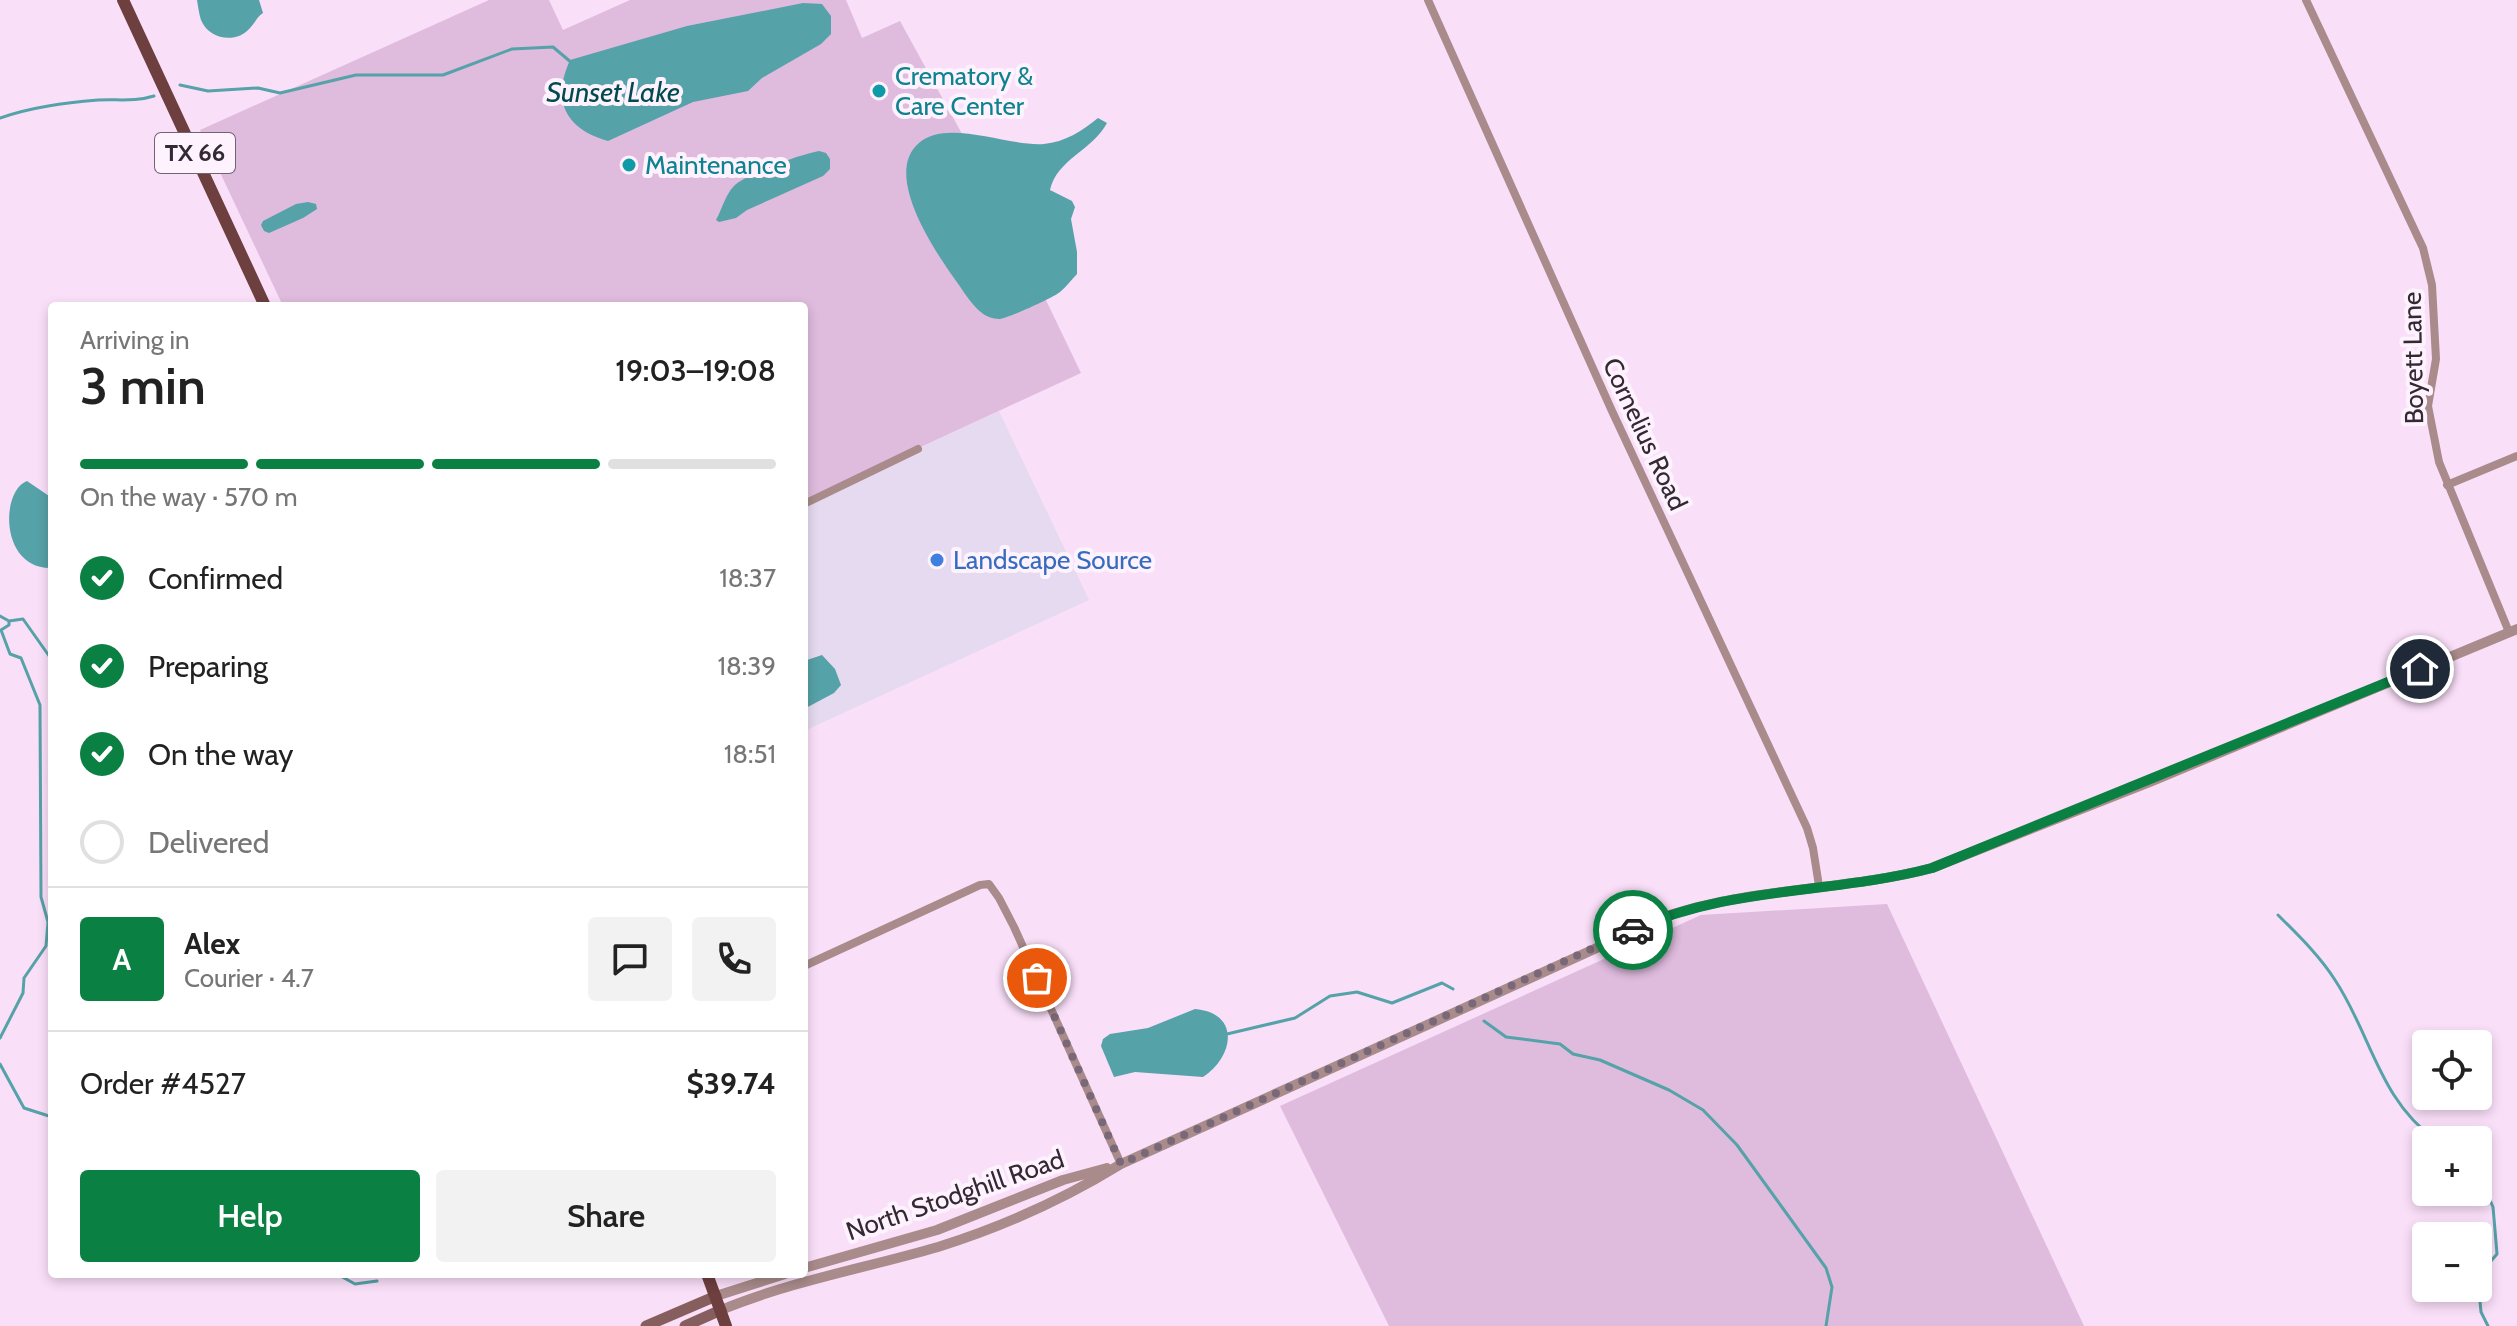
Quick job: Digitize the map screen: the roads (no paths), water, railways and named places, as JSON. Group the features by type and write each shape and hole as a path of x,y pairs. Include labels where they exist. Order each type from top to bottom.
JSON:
{"main road":[{"name":"TX 66","path":"123,0 263,302"},
{"path":"709,1278 726,1326"},
{"path":"646,1326 716,1296"},
{"name":"North Stodghill Road","path":"685,1326 721,1310"}],"street":[{"name":"Cornelius Road","path":"1428,0 1612,411 1807,828 1819,886"},
{"name":"Boyett Lane","path":"2306,0 2423,248 2432,285 2436,359 2428,406 2439,462 2513,630"},
{"path":"808,502 918,449"},
{"path":"2447,485 2517,456"},
{"name":"North Stodghill Road","path":"721,1310 813,1279 970,1236 1077,1190 1121,1164 1648,923 1683,910 1727,900 1896,877 1932,868 2166,775 2513,630"},
{"path":"808,964 980,885 989,884 1014,927 1121,1164"},
{"name":"North Stodghill Road","path":"808,1267 937,1230 1063,1180 1121,1164"},
{"path":"716,1296 772,1278"}],"water":[{"path":"197,0 259,0 263,13 244,33 224,38 205,27"},
{"name":"Sunset Lake","path":"803,3 822,4 831,16 831,34 821,44 762,78 748,91 693,102 608,141 581,128 566,111 562,88 570,60 687,26"},
{"path":"1098,118 1107,123 1060,170 1050,190 1072,201 1075,207 1071,219 1077,274 1060,292 1030,308 999,319 985,315 972,303 927,236 909,194 906,175 909,157 919,143 945,133 1044,144 1073,135"},
{"path":"819,151 826,153 830,159 830,169 823,176 747,210 736,218 716,220 728,194 739,182 774,165"},
{"path":"296,204 316,204 317,209 269,233 264,231 263,221"},
{"path":"27,481 48,495 48,567 35,565 22,557 14,544 9,513 18,488"},
{"path":"822,655 835,669 841,685 834,693 808,707 808,660"},
{"path":"1195,1009 1220,1018 1228,1037 1221,1058 1203,1077 1135,1072 1114,1077 1101,1046 1103,1039 1110,1034 1148,1028"}],"waterway":[{"path":"180,85 208,91 258,88 280,93 356,75 443,75 512,49 553,47 572,63"},
{"path":"0,118 60,104 154,96"},
{"path":"0,616 9,621 23,619 48,654"},
{"path":"0,1038 23,993 24,978 46,946 48,922 41,897 40,705 21,658 10,654 1,630 9,625 9,621"},
{"path":"2278,915 2329,971 2388,1086 2419,1126"},
{"path":"1227,1034 1295,1018 1330,996 1357,992 1392,1003 1442,983 1453,989"},
{"path":"1484,1021 1506,1037 1560,1044 1573,1054 1600,1060 1669,1090 1703,1110 1737,1145 1826,1268 1832,1287 1826,1326"},
{"path":"0,1064 24,1108 48,1116"},
{"path":"2492,1205 2497,1254 2492,1260"},
{"path":"344,1278 355,1284 377,1281"},
{"path":"2480,1302 2488,1326"}],"place":[{"name":"Crematory & Care Center","path":"879,91"},
{"name":"Maintenance","path":"629,165"},
{"name":"Landscape Source","path":"937,560"}]}
